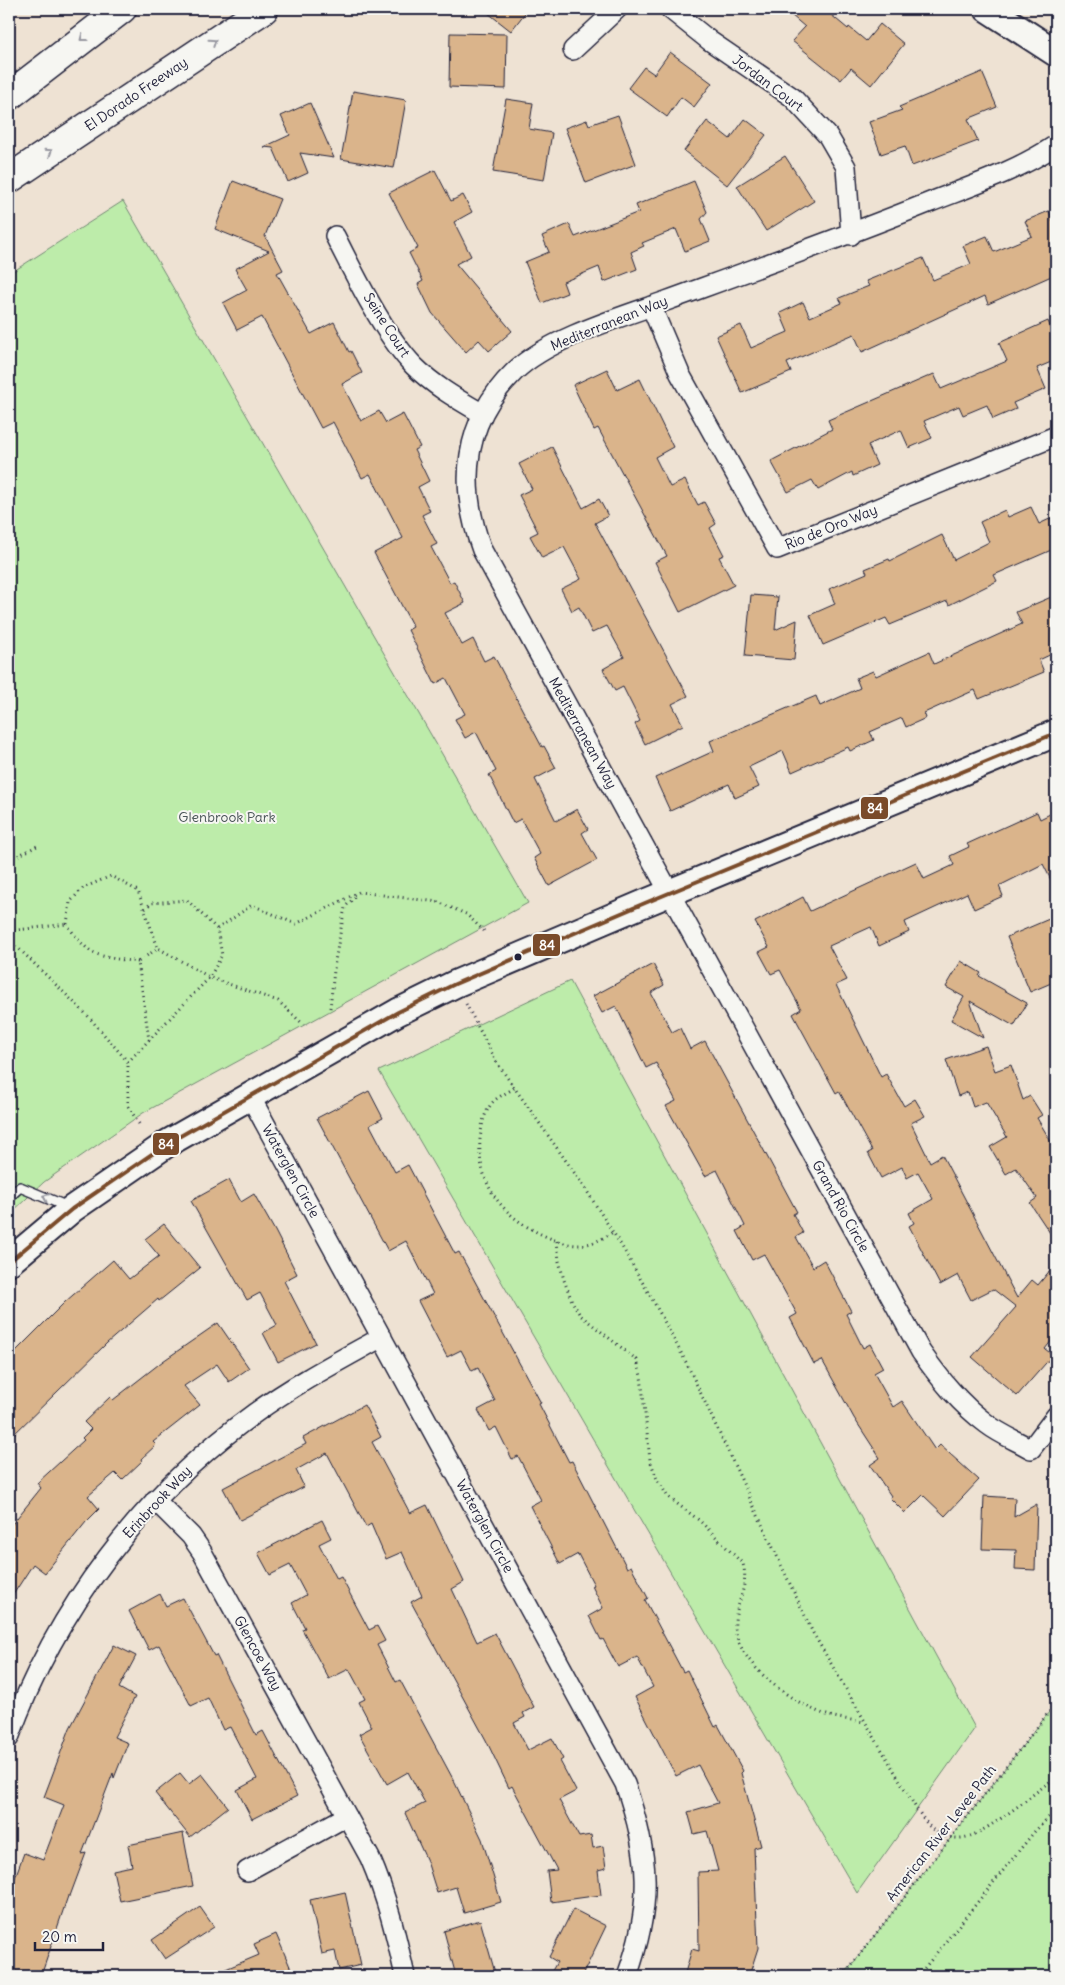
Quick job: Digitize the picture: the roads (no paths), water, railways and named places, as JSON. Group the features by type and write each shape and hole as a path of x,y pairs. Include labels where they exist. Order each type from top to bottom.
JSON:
{"highway":[{"path":"9,96 122,9"},
{"name":"El Dorado Freeway","path":"9,180 264,9"}],"street":[{"path":"573,50 617,9"},
{"name":"Jordan Court","path":"670,9 710,41 792,97 828,136 846,167 850,234"},
{"path":"988,9 1056,54"},
{"name":"Mediterranean Way","path":"670,893 482,550 473,524 467,493 469,460 483,414 493,397 513,372 546,349 651,306 850,234 1005,172 1036,158 1056,145"},
{"name":"Seine Court","path":"335,236 393,340 414,366 439,387 483,414"},
{"name":"Rio de Oro Way","path":"651,306 680,374 776,549 1056,436"},
{"path":"9,1262 72,1209 168,1143 398,1012 455,984 670,893 1056,734"},
{"name":"Grand Rio Circle","path":"670,893 921,1352 940,1379 962,1403 988,1425 1031,1449 1056,1416"},
{"name":"Waterglen Circle","path":"250,1096 625,1784 636,1815 644,1847 646,1880 644,1913 638,1946 627,1976"},
{"name":"Erinbrook Way","path":"9,1738 45,1655 68,1613 109,1554 155,1500 217,1442 255,1413 295,1386 382,1337"},
{"name":"Glencoe Way","path":"155,1500 191,1536 202,1552 347,1816 383,1887 405,1976"},
{"path":"247,1871 347,1816"}],"lane":[{"path":"9,1197 20,1187 72,1209"}],"park label":[{"name":"Glenbrook Park","path":"227,817"}]}
